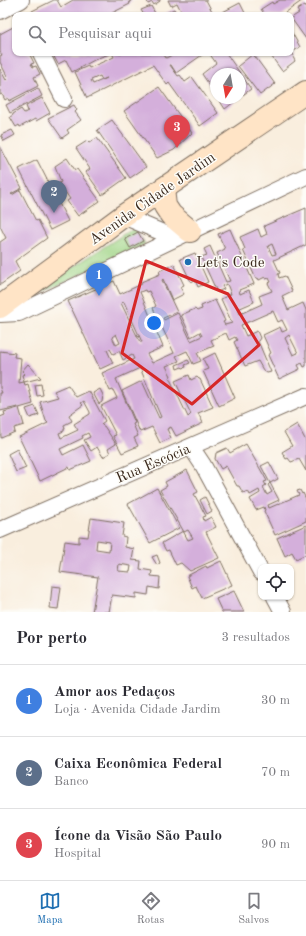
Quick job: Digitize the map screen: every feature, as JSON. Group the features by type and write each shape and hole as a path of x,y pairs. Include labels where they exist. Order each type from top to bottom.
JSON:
{"main road":[{"name":"Avenida Cidade Jardim","path":"0,307 123,216 306,92"},
{"path":"163,189 165,206 182,234"}],"street":[{"path":"0,11 20,6"},
{"path":"42,56 64,100"},
{"path":"0,314 19,312 306,176"},
{"path":"123,216 182,234"},
{"name":"Rua Escócia","path":"0,530 306,396"},
{"path":"191,447 203,465 258,566"},
{"path":"276,600 283,612"}],"highlighted area":[{"path":"146,261 228,294 259,345 192,404 122,353"}],"green space":[{"path":"135,227 145,244 36,295 34,292"}],"building":[{"path":"54,0 57,0 61,7 73,0 133,0 129,2 130,4 114,12 32,11"},
{"path":"147,0 160,1 154,5 152,2 148,4"},
{"path":"168,0 206,0 212,12 182,12 177,3 171,6"},
{"path":"280,0 303,0 286,12 263,12 261,9 272,2 273,4"},
{"path":"240,3 244,12 223,12"},
{"path":"305,5 306,6 306,39 294,22 294,16 299,13 297,10"},
{"path":"151,6 154,12 142,12 141,10"},
{"path":"174,9 176,12 168,12"},
{"path":"12,28 12,56 30,56 34,63 31,64 33,67 36,66 40,74 34,77 38,86 9,101 8,98 5,100 2,94 0,95 0,69 6,80 8,78 0,62 0,56 2,55 0,52 0,34"},
{"path":"294,36 300,47 294,51"},
{"path":"54,56 104,56 72,72 66,60 58,64"},
{"path":"114,56 165,56 166,58 170,56 201,56 176,73 170,65 178,76 180,75 185,82 192,77 210,104 218,113 200,126 169,83 167,85 153,65 87,98 75,72 88,66 89,68","holes":["100,76 102,80 107,78 93,84 91,80"]},
{"path":"211,56 228,56 236,68 210,68 210,86 202,74 216,63"},
{"path":"250,56 254,56 275,84 260,95 246,77 246,68 240,68 238,66"},
{"path":"271,56 294,56 295,61 282,71"},
{"path":"246,82 251,89 246,93"},
{"path":"159,87 192,133 174,150 157,158 124,111"},
{"path":"38,88 42,96 10,113 6,105"},
{"path":"42,98 50,113 36,121 35,119 20,127 19,125 16,127 10,117 21,109 24,113 28,111 26,106"},
{"path":"222,104 231,104 225,109"},
{"path":"74,105 77,110 75,112 81,120 67,130 69,133 62,138 48,118"},
{"path":"112,120 146,167 130,178 97,130"},
{"path":"12,130 15,135 4,141 1,135"},
{"path":"97,138 126,178 102,195 86,172 90,169 76,148 87,141 89,143"},
{"path":"0,146 22,188 11,194 12,195 20,190 36,221 38,220 47,238 15,261 20,271 0,285 0,242 6,238 0,226"},
{"path":"67,158 75,170 77,169 100,201 78,216 67,201 70,199 59,183 61,182 55,166"},
{"path":"37,160 68,221 50,230 19,169"},
{"path":"306,208 306,245 274,260 280,273 278,274 279,278 285,276 292,291 282,296 288,310 303,303 306,310 306,366 304,367 302,363 298,365 300,369 279,379 268,355 271,353 263,335 280,327 282,332 287,330 282,320 278,322 273,311 241,325 246,336 257,331 260,338 258,341 271,372 267,373 263,370 258,361 245,366 234,342 237,340 235,337 229,340 226,333 211,340 214,346 197,353 201,361 193,364 187,351 176,356 179,361 166,366 171,376 169,377 188,417 191,414 175,381 189,375 191,380 197,377 200,379 213,407 198,413 203,423 176,436 171,427 167,429 171,438 160,443 152,427 140,432 122,391 142,381 159,418 161,417 140,368 116,379 135,423 133,424 138,436 134,438 138,446 122,453 113,436 116,435 101,406 117,398 113,390 110,391 102,373 134,359 132,355 123,360 119,351 113,354 110,349 107,350 113,363 100,369 68,301 114,281 120,294 142,284 141,282 160,274 159,271 174,264 184,285 180,287 184,294 172,300 163,279 162,280 177,312 163,318 164,320 178,313 191,341 202,336 200,332 191,337 181,315 195,309 197,311 202,309 201,306 215,300 225,321 223,322 225,325 232,323 221,299 231,294 227,284 222,286 224,289 217,292 201,257 207,255 204,249 210,246 226,282 230,281 217,253 225,249 218,234 230,229 254,284 239,290 240,294 249,290 254,302 238,309 240,314 262,304 259,296 272,291 268,283 271,282 269,278 266,279 265,277 259,280 258,278 256,279 243,250 245,249 240,237 258,229 261,237 267,234 264,226","holes":["272,244 276,254 272,255 268,246","145,290 146,292 149,291 156,306 153,308 174,353 152,363 147,354 163,347 140,292","124,302 142,342 140,342 121,303","116,334 120,343 116,345 112,337","289,335 298,353 293,355 285,338"]},
{"path":"138,232 143,241 130,248 125,239"},
{"path":"195,253 208,282 198,287 195,280 191,282 180,259"},
{"path":"0,351 15,353 14,357 21,358 19,383 24,382 25,385 28,384 33,404 19,408 24,425 14,428 15,432 1,438 0,417 5,415 4,412 18,407 0,411 0,393 2,393 0,388"},
{"path":"215,353 235,398 219,406 203,371 208,369 203,359"},
{"path":"188,360 190,363 185,365 186,367 177,369 176,365"},
{"path":"28,364 41,378 24,382 22,375 25,374 22,371"},
{"path":"41,384 43,395 37,396 35,385"},
{"path":"68,385 76,397 89,391 105,421 101,424 116,444 108,449 110,453 103,457 97,447 91,451 84,440 90,437 88,433 82,436 83,438 60,449 63,455 83,445 91,461 70,470 69,467 40,481 19,437 48,423 40,402 58,397 54,391","holes":["84,401 90,414 74,424 78,430 61,438 59,433 64,431 64,425 72,421 69,415 83,405 81,403"]},
{"path":"100,389 103,395 102,402 99,404 93,393"},
{"path":"35,406 39,415 30,418 26,409"},
{"path":"297,424 306,441 306,471 299,459 291,462 288,458 286,459 282,452 292,446 284,432"},
{"path":"246,444 267,481 264,482 266,485 263,487 267,495 272,492 268,485 270,483 279,500 268,505 269,508 299,495 297,491 300,490 306,499 306,521 275,535 264,511 264,507 256,510 250,499 260,493 259,490 250,495 248,491 243,493 239,486 237,486 226,466 221,469 215,459 216,453 227,448 230,453"},
{"path":"17,449 26,468 16,472 8,454"},
{"path":"269,462 278,479 270,483 261,466"},
{"path":"187,470 198,492 194,494 206,516 203,517 204,521 211,517 216,527 206,532 219,558 190,571 181,563 176,565 169,550 166,551 162,543 183,531 188,540 193,538 188,530 184,532 160,490 167,486 165,482"},
{"path":"157,488 179,528 150,543 128,504"},
{"path":"205,497 212,511 207,514 200,500"},
{"path":"91,518 124,523 122,536 126,537 125,547 134,549 132,560 141,561 140,569 152,571 151,576 160,577 159,589 149,587 148,595 136,593 136,598 112,595 109,612 92,612 98,577 60,572 65,541 79,543 79,536 88,537","holes":["97,540 110,542 109,551 96,549","119,564 131,566 130,572 118,571"]},
{"path":"306,525 306,554 296,559 292,552 285,556 277,538"},
{"path":"157,555 160,563 157,565 152,557"},
{"path":"221,561 232,585 202,598 196,586 192,588 187,576 206,566 207,568"},
{"path":"52,586 61,587 58,609 50,608"},
{"path":"234,591 244,612 222,612 216,599"}],"place":[{"name":"Ícone da Visão São Paulo","path":"177,148"},
{"name":"Caixa Econômica Federal","path":"54,213"},
{"name":"Let's Code","path":"188,262"},
{"name":"Amor aos Pedaços","path":"99,296"}]}
